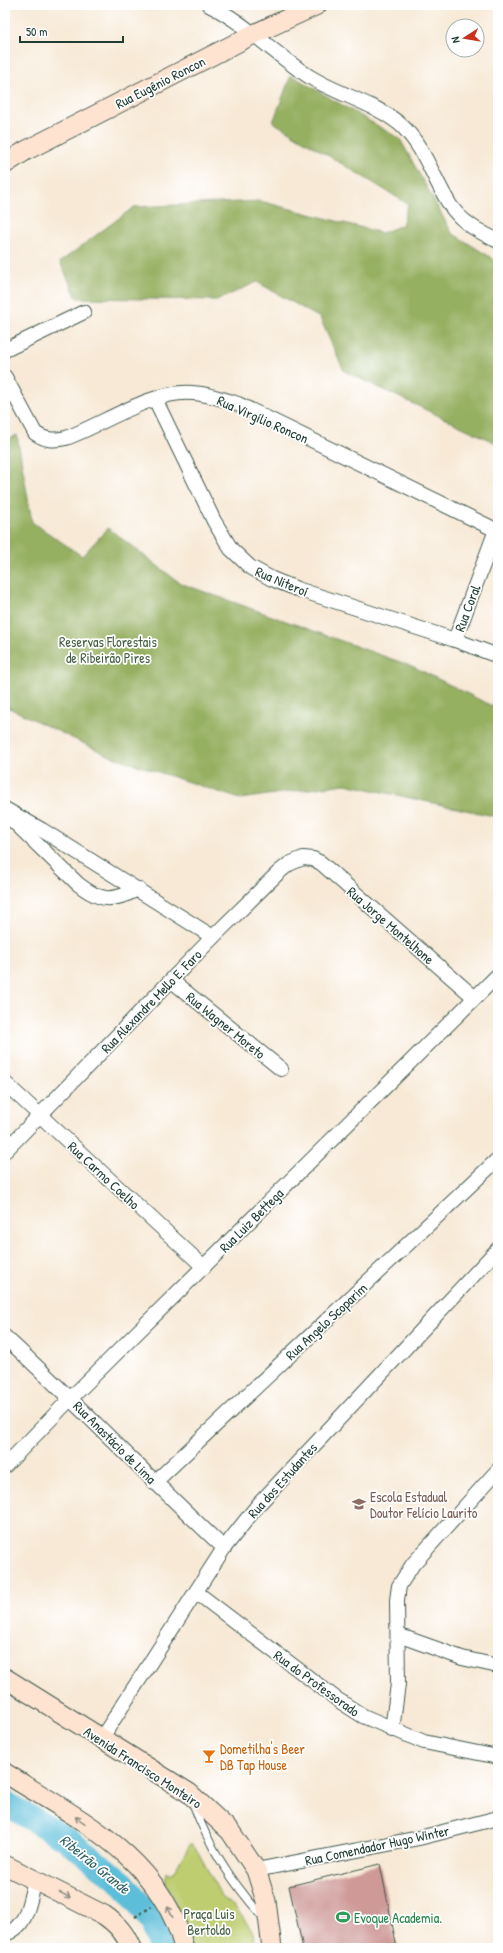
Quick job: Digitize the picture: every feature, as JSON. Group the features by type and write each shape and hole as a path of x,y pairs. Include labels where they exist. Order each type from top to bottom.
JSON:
{"main road":[{"name":"Rua Eugênio Roncon","path":"5,164 25,151 252,35 317,5"},
{"name":"Avenida Francisco Monteiro","path":"5,1678 189,1793 230,1831 256,1870 266,1901 272,1948"},
{"path":"5,1773 74,1816 122,1849 145,1873 158,1890 171,1913 184,1948"},
{"path":"5,1865 104,1915 117,1924 126,1936 131,1948"}],"street":[{"path":"209,5 232,18 276,54 312,78 389,117 401,126 417,146 451,206 463,220 474,228 498,241"},
{"path":"5,350 84,312"},
{"name":"Rua Virgílio Roncon","path":"5,377 34,433 42,438 53,441 76,434 155,399 175,393 192,392 210,395 238,404 497,531"},
{"name":"Rua Niteroí","path":"155,399 214,521 231,549 250,567 272,579 297,589 455,640 498,656"},
{"name":"Rua Coral","path":"455,640 497,531"},
{"path":"5,809 42,830 213,936"},
{"path":"5,813 89,893 99,897 112,899 122,897 138,889"},
{"name":"Rua Alexandre Mello E. Faro","path":"5,1151 172,981 213,936 279,872 289,864 303,858"},
{"name":"Rua Jorge Montelhone","path":"303,858 313,859 320,863 475,998"},
{"name":"Rua Luiz Bettega","path":"5,1466 71,1398 498,975"},
{"name":"Rua Wagner Moreto","path":"172,981 281,1069"},
{"name":"Rua Carmo Coelho","path":"5,1083 204,1267"},
{"name":"Rua Angelo Scoparim","path":"154,1483 498,1159"},
{"name":"Rua dos Estudantes","path":"101,1739 224,1548 258,1505 498,1249"},
{"name":"Rua Anastácio de Lima","path":"5,1337 71,1398 154,1483 224,1548"},
{"path":"392,1730 398,1684 399,1586 404,1575 412,1564 498,1470"},
{"name":"Rua do Professorado","path":"196,1592 338,1700 362,1716 392,1730 424,1742 498,1757"},
{"path":"398,1635 462,1658 498,1666"},
{"name":"Rua Comendador Hugo Winter","path":"256,1870 419,1838 498,1818"},
{"path":"5,1934 20,1926 24,1920 35,1880"}],"lane":[{"path":"189,1793 200,1823 224,1866 251,1903 270,1924"}],"green space":[{"path":"291,75 400,139 452,233 498,262 498,444 344,371 320,318 257,282 218,300 77,298 60,262 134,207 260,201 382,233 402,225 408,204 273,122"},
{"name":"Reservas Florestais de Ribeirão Pires","path":"17,435 32,522 82,556 108,528 180,583 414,667 498,709 498,817 345,784 240,799 110,756 5,706 5,441"},
{"name":"Praça Luis Bertoldo","path":"191,1843 198,1852 222,1897 236,1908 253,1932 255,1948 189,1948 175,1902 165,1881 167,1872 171,1875"}],"building":[{"name":"Evoque Academia.","path":"380,1864 397,1948 303,1948 289,1886"}],"waterway":[{"name":"Ribeirão Grande","path":"5,1803 66,1839 124,1884 153,1922 160,1948"}],"place":[{"name":"Escola Estadual Doutor Felício Laurito","path":"359,1504"},
{"name":"Dometilha's Beer DB Tap House","path":"209,1756"},
{"name":"Evoque Academia.","path":"343,1917"}]}
